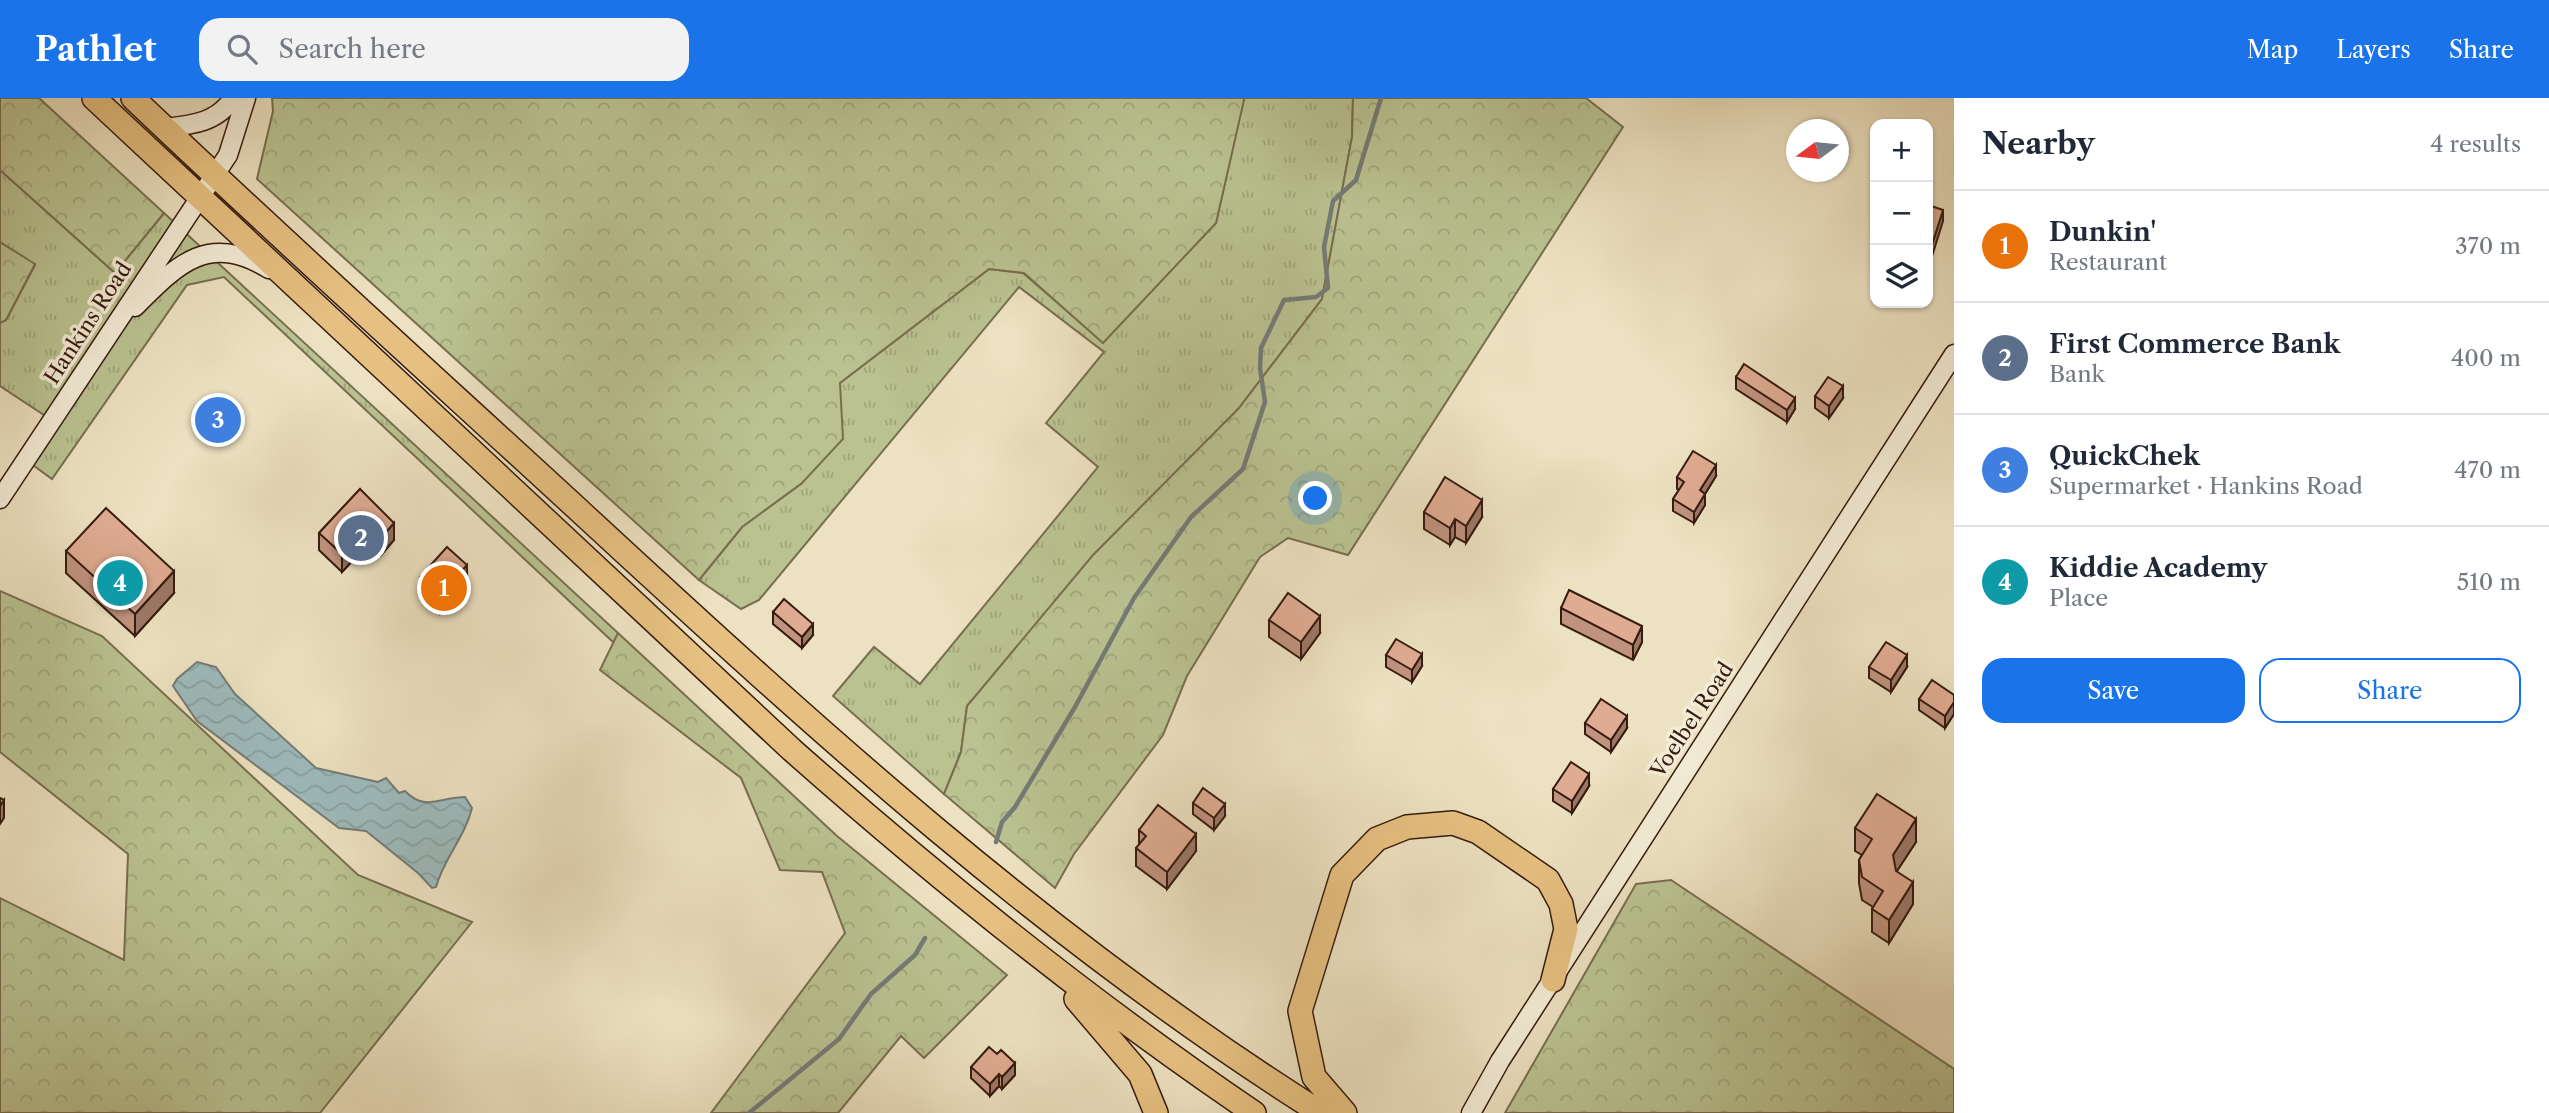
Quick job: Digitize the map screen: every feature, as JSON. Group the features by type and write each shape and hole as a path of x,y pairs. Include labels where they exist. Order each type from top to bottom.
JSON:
{"highway":[{"path":"94,98 792,750 962,898 1254,1113"},
{"path":"133,98 768,685 910,810 1105,963 1321,1113"},
{"path":"1345,1113 1314,1077 1300,1011 1342,875 1377,839 1407,827 1453,823 1478,832 1548,880 1561,904 1566,929 1553,980"},
{"path":"1028,949 1096,1019 1140,1074 1156,1113"}],"street":[{"path":"164,128 196,124 215,116 233,98"},
{"name":"Hankins Road","path":"0,499 198,196 228,155 246,98"},
{"path":"107,334 169,273 191,257 210,252 241,256 285,279"},
{"name":"Voelbel Road","path":"1471,1113 1553,980 1954,354"}],"green space":[{"path":"0,98 39,98 164,213 115,273 0,170"},
{"path":"272,98 1244,100 1216,223 1103,343 1024,273 989,269 840,383 843,439 802,483 742,527 699,580 257,179 273,111"},
{"path":"1244,98 1353,98 1352,137 1322,299 1239,408 967,706 961,752 944,794 833,696 874,647 920,684 1098,467 1046,423 1104,352 1019,287 759,600 741,609 699,580 742,527 802,483 840,383 989,269 1023,273 1103,342 1216,223"},
{"path":"1353,98 1586,98 1623,127 1348,555 1288,538 1260,557 1187,676 1163,735 1074,854 1055,888 944,794 961,752 967,706 1093,555 1239,408 1322,299 1352,137"},
{"path":"0,170 115,273 164,213 618,633 614,643 224,277 187,285 52,479 26,460 53,421 0,386 0,323 6,320 35,265 0,242"},
{"path":"0,242 35,264 6,320 0,323"},
{"path":"0,591 102,636 358,875 472,922 320,1113 0,1113 0,898 124,960 128,854 0,752"},
{"path":"618,633 837,836 1007,975 924,1058 901,1036 838,1113 711,1113 845,933 822,872 780,870 741,778 600,670"},
{"path":"1671,880 1954,1069 1954,1113 1505,1113 1636,884"}],"water":[{"path":"197,662 216,667 235,694 316,768 378,782 386,778 399,793 405,791 419,801 434,802 465,797 472,808 469,819 436,887 432,888 418,873 366,831 339,828 197,721 173,686 177,679"}],"building":[{"path":"1933,207 1943,210 1933,241"},
{"path":"1744,364 1795,398 1787,410 1736,377"},
{"path":"1828,377 1843,386 1829,406 1815,396"},
{"path":"1693,451 1716,465 1700,490 1705,494 1694,512 1673,499 1684,482 1677,477"},
{"path":"1445,477 1482,500 1466,526 1455,519 1450,528 1424,512"},
{"path":"360,489 394,523 381,538 368,526 342,554 319,533"},
{"path":"106,508 174,571 135,614 66,551"},
{"path":"447,547 467,565 440,595 420,577"},
{"path":"1569,590 1642,626 1633,645 1561,608"},
{"path":"1288,593 1320,616 1301,642 1269,620"},
{"path":"784,599 813,624 802,637 773,612"},
{"path":"1396,639 1422,654 1412,670 1386,655"},
{"path":"1886,642 1907,655 1891,680 1869,667"},
{"path":"1932,680 1954,695 1954,702 1945,716 1919,699"},
{"path":"1601,699 1627,716 1611,740 1585,723"},
{"path":"1571,762 1589,774 1572,801 1553,789"},
{"path":"1203,788 1225,804 1214,818 1193,803"},
{"path":"1877,794 1916,819 1893,855 1896,871 1913,882 1889,920 1872,909 1883,891 1862,877 1859,860 1872,839 1855,828"},
{"path":"1158,805 1196,834 1167,872 1136,848 1146,836 1139,830"},
{"path":"989,1047 997,1054 1001,1050 1015,1063 1002,1077 999,1074 990,1084 971,1067"}],"waterway":[{"path":"996,842 1002,822 1015,807 1075,707 1134,598 1191,517 1243,469 1265,402 1260,368 1261,348 1284,300 1316,297 1328,288 1324,247 1333,201 1356,180 1381,98"},
{"path":"749,1113 839,1039 871,994 915,955 925,938"}],"place":[{"name":"QuickChek","path":"218,420"},
{"name":"First Commerce Bank","path":"361,538"},
{"name":"Kiddie Academy","path":"120,583"},
{"name":"Dunkin'","path":"444,588"}]}
